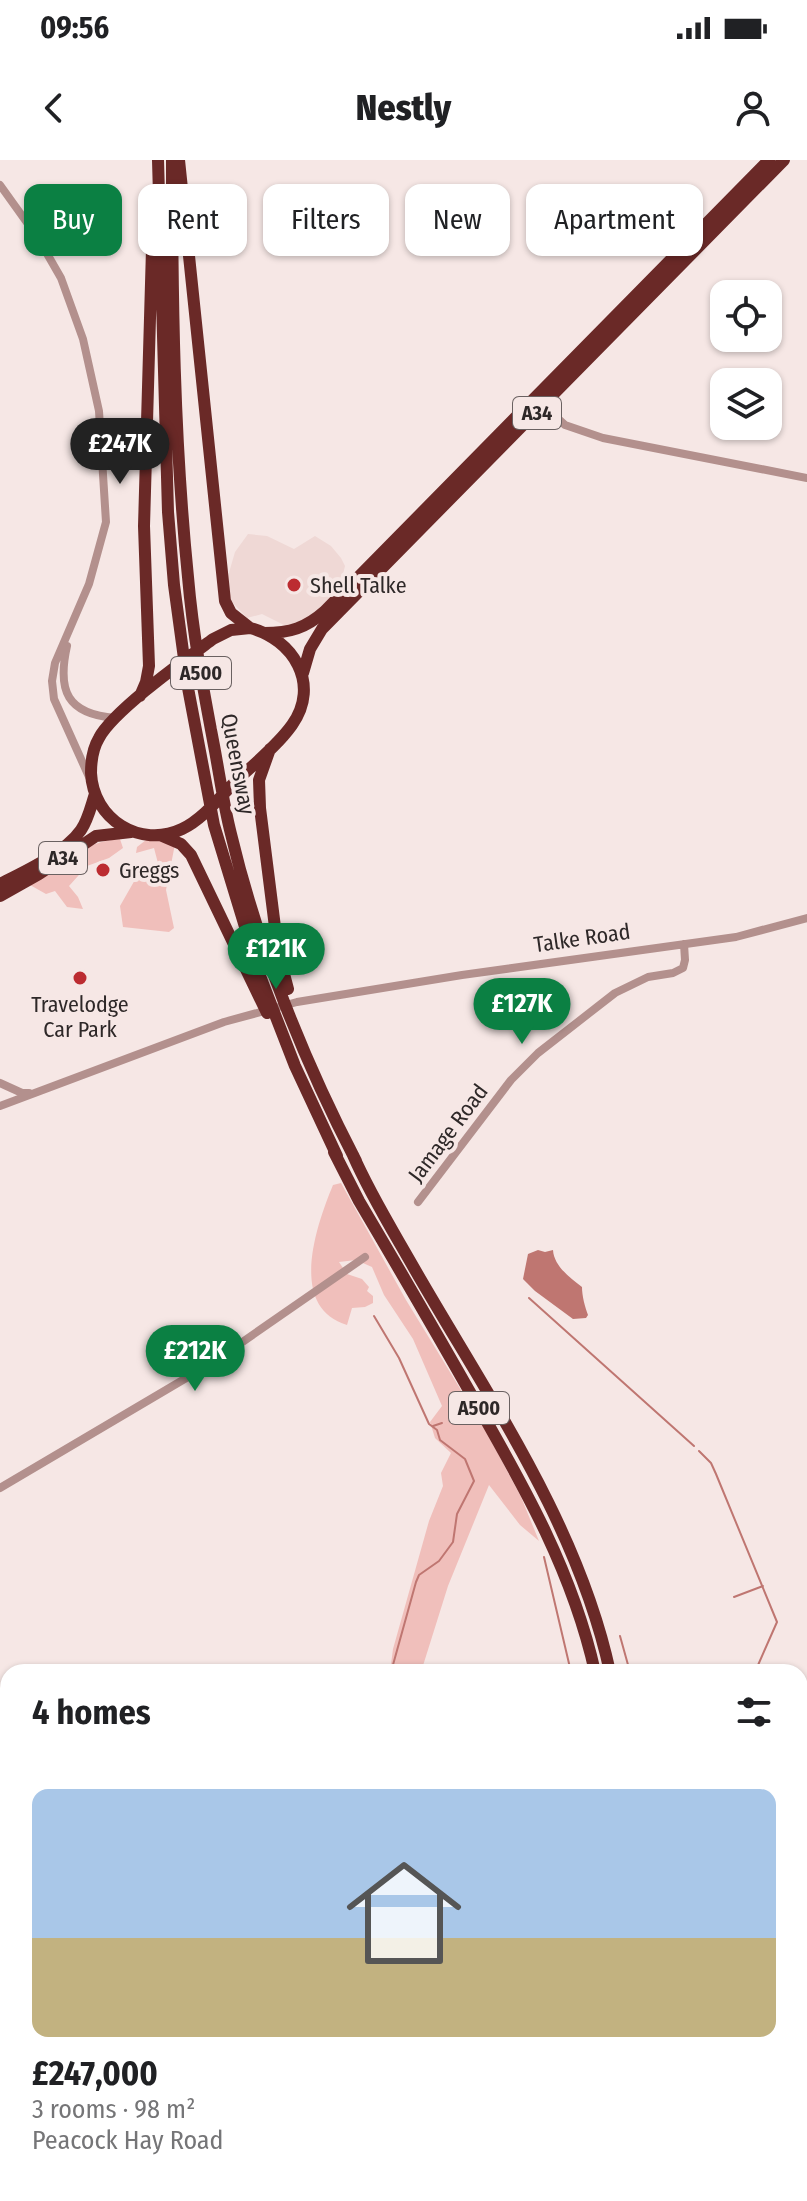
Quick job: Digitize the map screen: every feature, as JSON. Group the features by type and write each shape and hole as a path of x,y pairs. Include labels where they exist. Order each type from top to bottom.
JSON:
{"highway":[{"name":"A500","path":"138,699 149,666 144,526 157,160"},
{"name":"Queensway","path":"157,160 168,512 188,688 214,825 260,976 295,1066 337,1156"},
{"name":"Queensway","path":"172,160 182,489 188,578 205,697 231,834 258,923 299,1038 356,1161"},
{"path":"160,835 182,830 200,816 292,726 303,699 303,673 284,644 250,628 235,617 225,601 179,160"},
{"name":"A34","path":"264,633 291,632 310,624 325,611 769,160"},
{"name":"A34","path":"303,673 310,649 322,629 784,160"},
{"path":"250,628 231,630 208,642 115,718 101,734 94,750 91,771 94,790 105,813 131,832 160,835 181,844 191,855 316,1122 337,1156"},
{"path":"270,749 261,767 259,794 278,951 296,1014 356,1161"},
{"name":"A34","path":"0,884 40,863 77,835 83,827 94,790"},
{"name":"A34","path":"0,896 88,840 104,834 131,832"},
{"name":"A500","path":"337,1156 359,1201 528,1494 557,1552 574,1597 593,1664"},
{"name":"A500","path":"356,1161 538,1482 586,1591 608,1664"}],"street":[{"path":"0,185 38,238 61,278 83,339 94,382 102,436 106,522 89,584 55,663 53,690 68,734 94,790"},
{"path":"544,406 565,425 603,438 807,478"},
{"path":"72,626 63,669 66,692 82,711 115,718"},
{"name":"Talke Road","path":"0,1106 224,1022 297,1002 736,937 807,918"},
{"name":"Jamage Road","path":"418,1202 511,1080 538,1053 615,993 648,977 683,968 684,944"},
{"path":"0,1083 22,1093 41,1092"},
{"path":"0,1488 215,1361 365,1257"}],"shaded area":[{"path":"248,534 267,536 294,549 315,536 331,546 341,558 345,566 341,582 328,600 306,619 286,626 262,614 247,618 232,602 226,583 235,552"},
{"path":"120,839 123,848 109,858 87,866 69,886 83,909 67,907 55,891 46,894 30,885 83,849"},
{"path":"161,839 175,844 166,890 174,928 169,932 123,927 120,906 140,871 159,867 154,848 136,853 137,847 146,840"},
{"path":"341,1183 406,1300 486,1431 521,1497 539,1541 520,1525 489,1485 448,1586 424,1664 391,1664 429,1521 443,1486 441,1473 451,1453 435,1438 430,1422 442,1406 413,1339 384,1295 372,1267 356,1260 339,1262 347,1274 362,1279 373,1296 373,1303 352,1308 347,1325 329,1315 317,1301 312,1283 312,1263 320,1221 333,1185"},
{"path":"553,1250 560,1267 582,1287 586,1318 573,1319 523,1279 528,1254"}],"waterway":[{"path":"529,1298 694,1446"},
{"path":"374,1316 399,1358 429,1424 437,1430 440,1440 465,1459 474,1481 457,1514 453,1542 439,1561 419,1575 393,1664"},
{"path":"433,1426 442,1423"},
{"path":"699,1451 711,1463 777,1622 759,1664"},
{"path":"544,1557 569,1664"},
{"path":"734,1597 763,1586"},
{"path":"620,1636 628,1664"}],"place":[{"name":"Shell Talke","path":"294,585"},
{"name":"Greggs","path":"103,870"},
{"name":"Travelodge Car Park","path":"80,978"}]}
